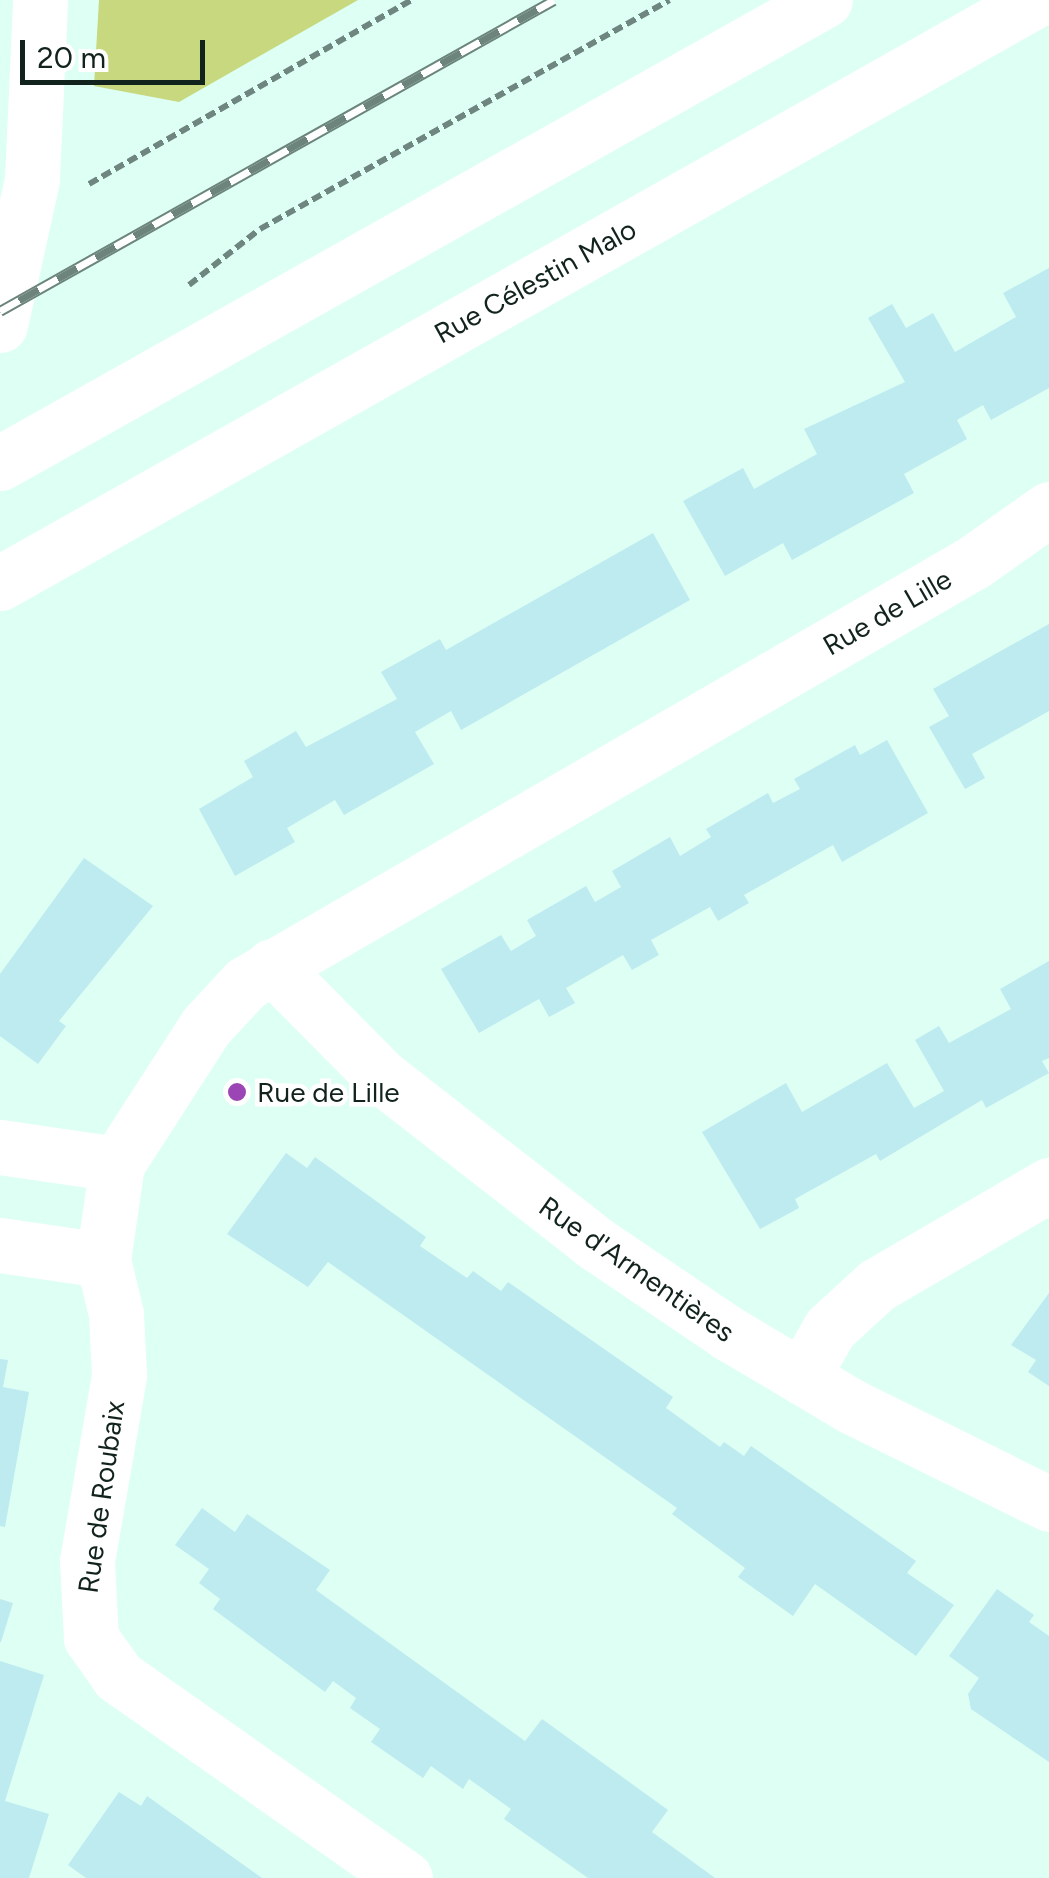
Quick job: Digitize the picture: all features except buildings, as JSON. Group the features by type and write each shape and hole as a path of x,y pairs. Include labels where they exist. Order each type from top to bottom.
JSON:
{"street":[{"path":"0,463 825,0"},
{"name":"Rue Célestin Malo","path":"11,583 1036,0"},
{"path":"0,325 38,25"},
{"name":"Rue de Lille","path":"102,1260 117,1164 206,1026 272,966 974,562 1049,509"},
{"name":"Rue de Lille","path":"974,562 1049,530"},
{"name":"Rue d'Armentières","path":"272,966 382,1077 595,1243 802,1377 1049,1504"},
{"path":"0,1147 117,1164"},
{"path":"802,1377 830,1328 877,1285 1049,1185"},
{"path":"0,1245 102,1260"},
{"name":"Rue de Roubaix","path":"102,1260 119,1359 87,1562 91,1638 118,1676 404,1878"}],"path":[{"path":"13,203 412,0"},
{"path":"177,296 260,229 669,0"}],"green space":[{"path":"99,0 358,0 179,102 94,86"}],"railway":[{"path":"0,311 554,0"}],"place":[{"name":"Rue de Lille","path":"237,1092"}]}
